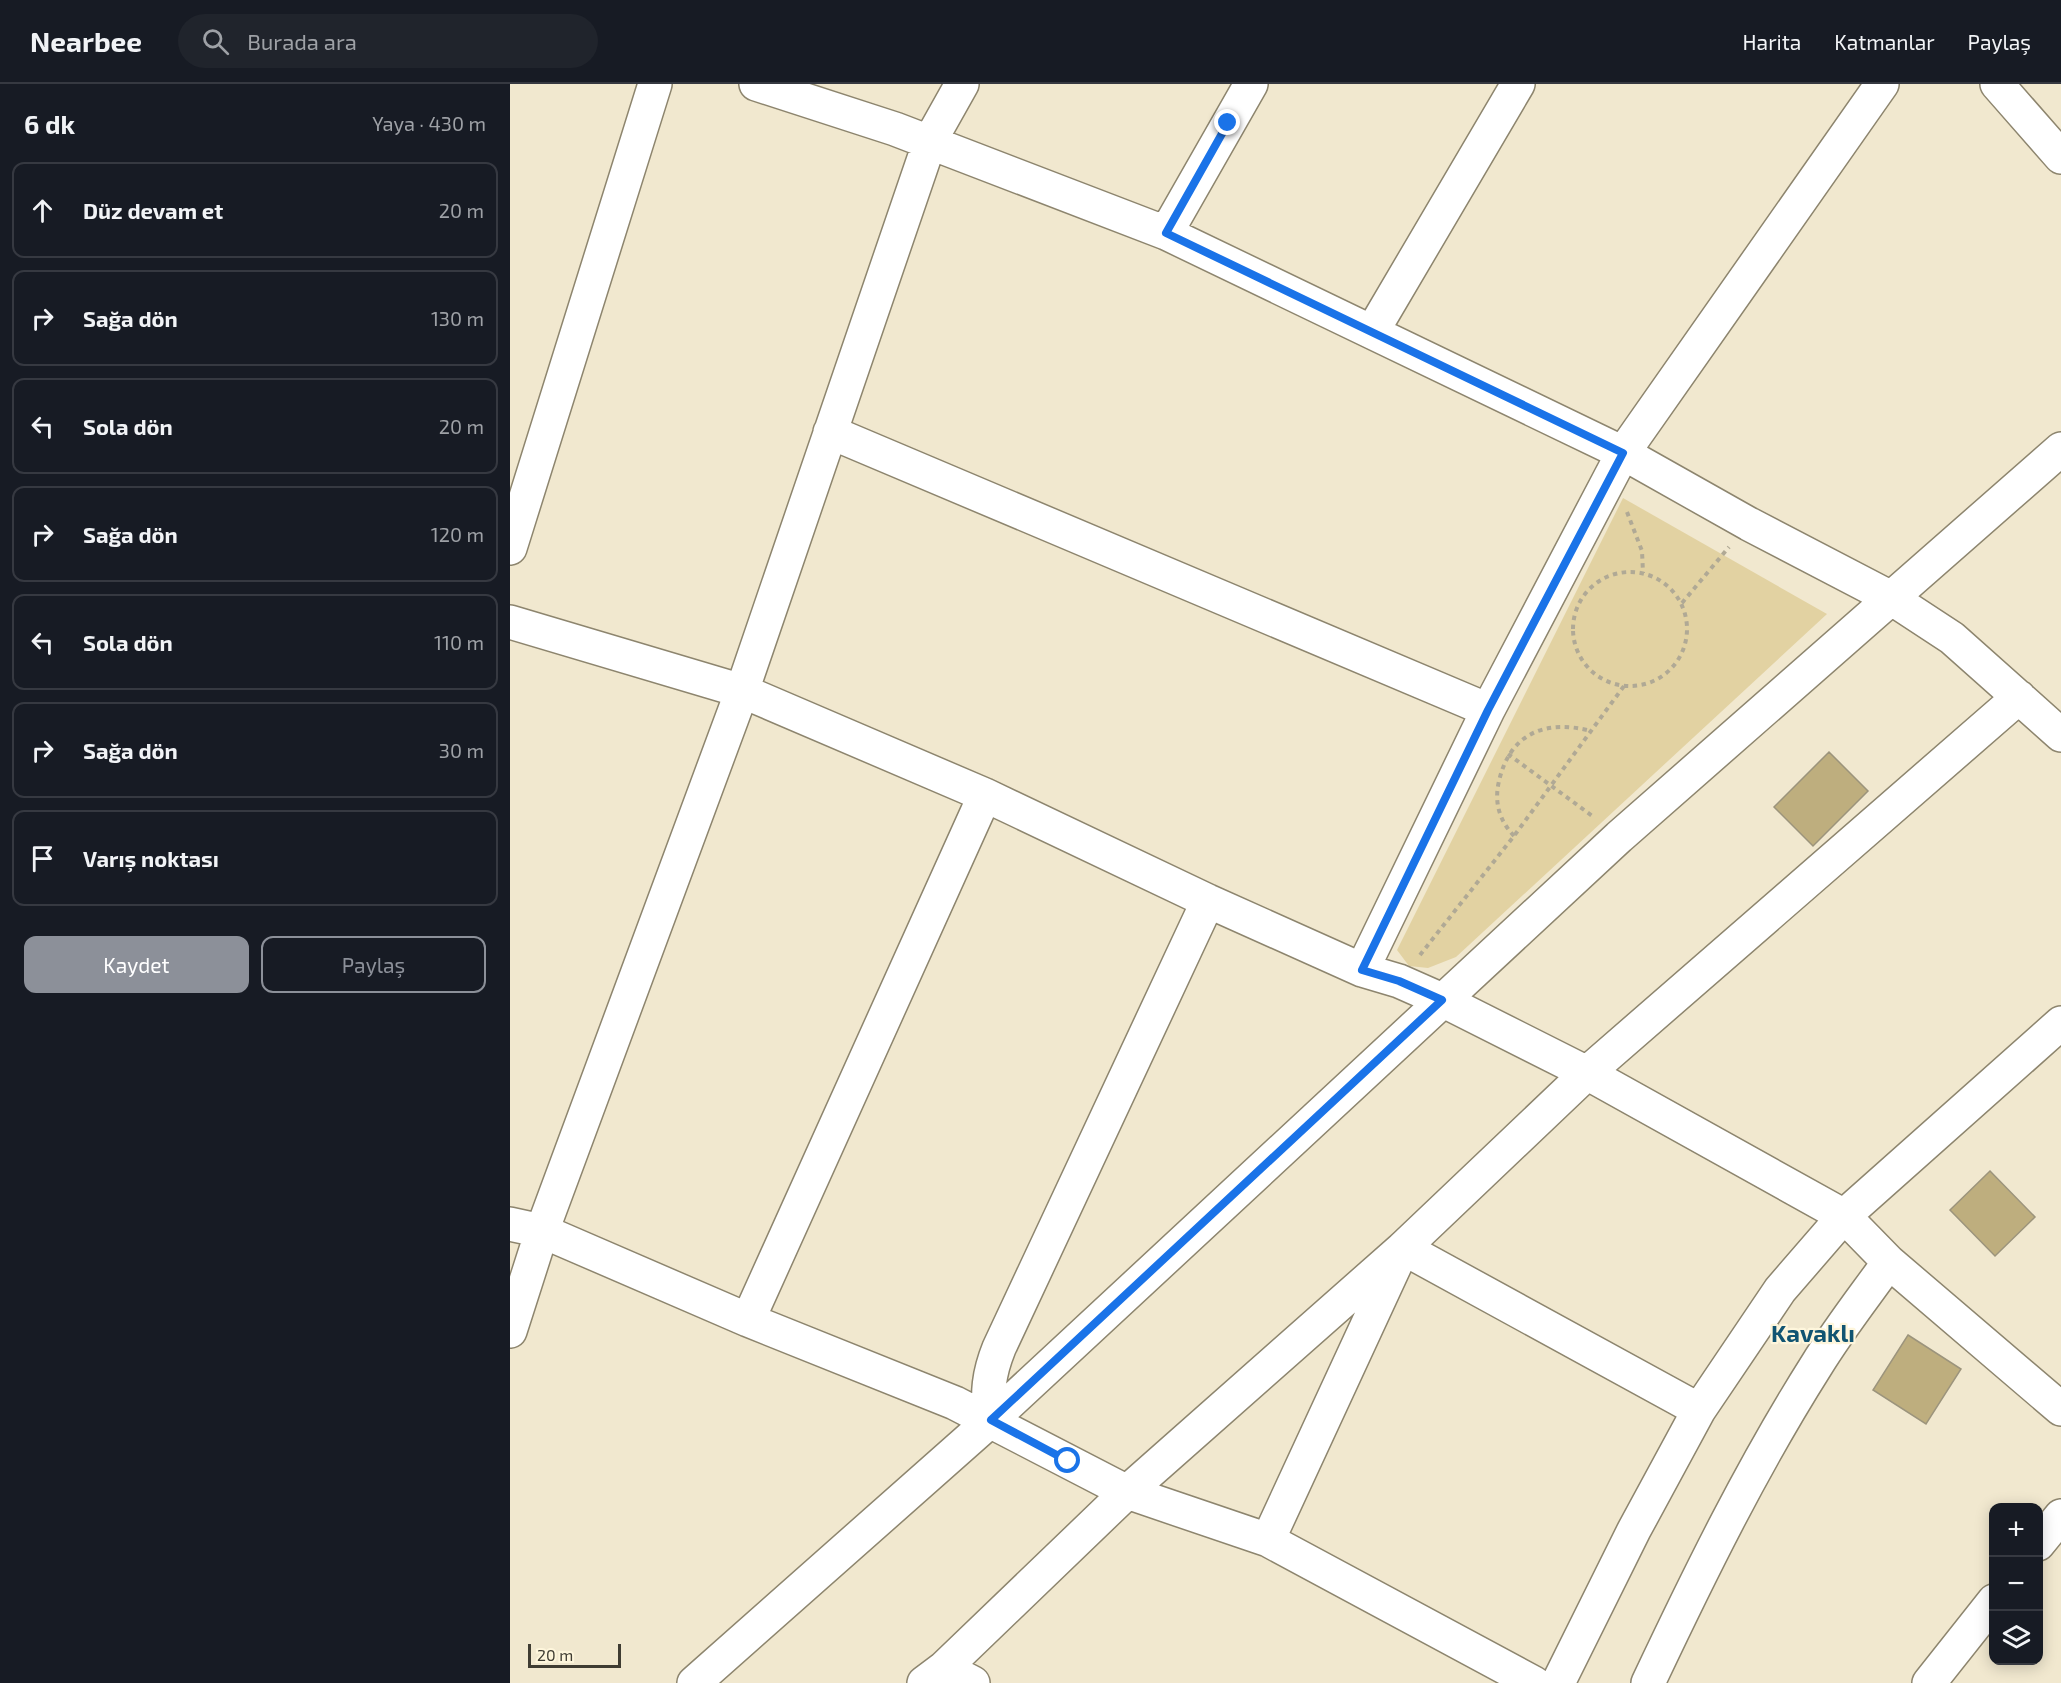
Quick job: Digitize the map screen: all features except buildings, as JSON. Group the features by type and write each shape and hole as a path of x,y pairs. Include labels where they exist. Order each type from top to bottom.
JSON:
{"street":[{"path":"510,548 655,84"},
{"path":"756,84 930,141 1166,233 1372,332 1615,467 1749,524 1891,598 1952,638 2061,735"},
{"path":"510,1331 542,1232 742,691 930,141 962,84"},
{"path":"1166,233 1251,84"},
{"path":"1372,332 1518,84"},
{"path":"1362,970 1488,710 1615,467 1882,84"},
{"path":"1997,84 2061,157"},
{"path":"830,432 1488,710"},
{"path":"694,1683 991,1420 1619,837 2061,449"},
{"path":"510,622 742,691 985,795 1208,901 1362,970 1399,981 1442,1000 1587,1073 1844,1216 1889,1262 2061,1409"},
{"path":"934,1675 1127,1492 1403,1248 1587,1073 2019,697"},
{"path":"748,1320 985,795"},
{"path":"991,1420 987,1390 991,1368 999,1348 1208,901"},
{"path":"1558,1683 1634,1530 1699,1410 1780,1290 1844,1216 2056,1039"},
{"path":"510,1224 542,1232 748,1320 956,1403 1127,1492 1268,1540 1534,1683"},
{"path":"1403,1248 1699,1410"},
{"path":"1268,1540 1403,1248"},
{"path":"1648,1683 1700,1573 1755,1469 1816,1365 1889,1262"},
{"path":"2043,1538 2061,1516"},
{"path":"1929,1683 1989,1607"},
{"path":"934,1675 973,1683"}],"path":[{"path":"1615,467 1627,512 1642,551 1643,573"},
{"path":"1682,603 1749,524"},
{"path":"1619,572 1643,573 1656,577 1671,587 1682,603 1687,621 1686,641 1679,659 1666,674 1649,683 1624,686 1610,684 1593,674 1581,659 1573,642 1572,623 1577,605 1587,590 1602,578 1619,572"},
{"path":"1399,981 1514,836 1624,686"},
{"path":"1514,836 1500,817 1497,803 1501,774 1509,754 1526,737 1555,726 1573,726 1591,731"},
{"path":"1509,754 1552,784 1619,837"}],"shaded area":[{"path":"1623,498 1827,614 1456,957 1428,968 1409,966 1397,950"}],"district":[{"name":"Kavaklı","path":"1813,1332"}],"route":[{"path":"1068,1461 991,1420 1442,1000 1399,981 1362,970 1488,710 1623,453 1166,233 1228,123"}]}
